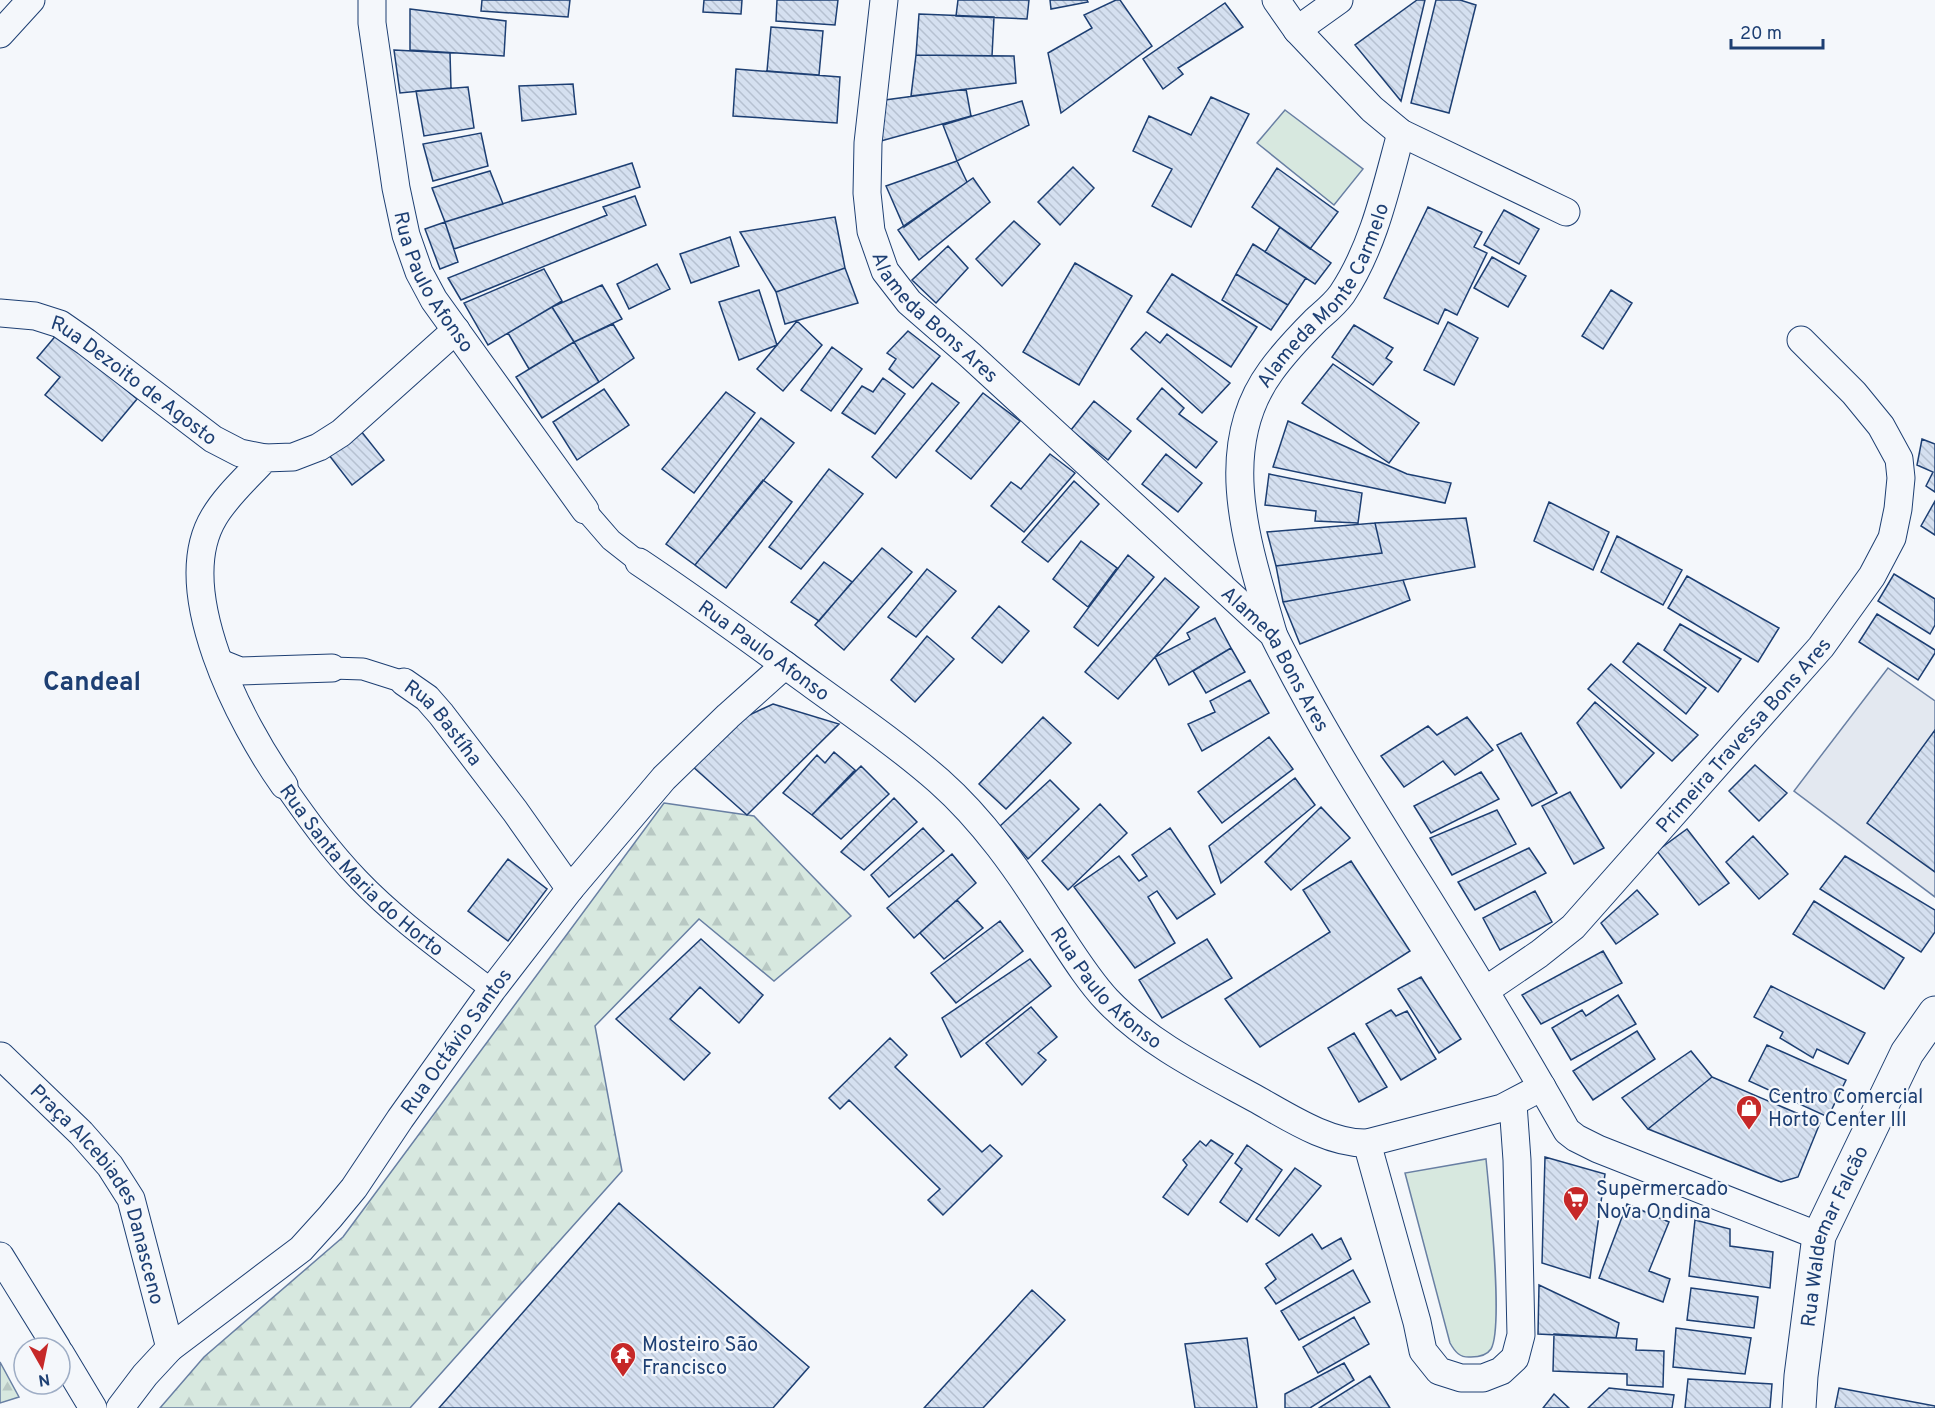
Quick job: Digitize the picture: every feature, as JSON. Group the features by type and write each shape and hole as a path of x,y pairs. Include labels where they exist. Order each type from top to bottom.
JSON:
{"street":[{"path":"0,34 31,0"},
{"name":"Rua Paulo Afonso","path":"372,0 372,23 389,147 406,235 424,281 434,300 585,510 611,540 639,562 720,616 900,749 941,783 978,821 1022,876 1073,955 1106,999 1143,1032 1178,1055 1287,1116 1338,1139 1352,1143 1367,1143"},
{"name":"Alameda Bons Ares","path":"884,0 868,143 867,193 871,231 885,271 909,302 970,355 1273,634 1297,682 1342,761 1485,990 1567,1131 1599,1149 1819,1236"},
{"path":"1276,0 1297,30 1372,108 1401,133 1566,212"},
{"path":"1297,30 1339,0"},
{"name":"Alameda Monte Carmelo","path":"1273,634 1242,516 1239,476 1242,439 1249,409 1270,372 1302,334 1341,296 1363,259 1379,213 1401,133"},
{"name":"Rua Dezoito de Agosto","path":"0,313 35,316 60,324 213,439 240,453 265,458"},
{"path":"265,458 293,457 319,447 341,433 456,330"},
{"name":"Primeira Travessa Bons Ares","path":"1485,990 1539,954 1573,927 1821,647 1872,576 1892,538 1901,478 1899,459 1881,426 1854,393 1801,340"},
{"name":"Rua Santa Maria do Horto","path":"265,458 213,518 204,540 199,581 205,620 237,705 266,760 318,834 359,880 413,929 492,990"},
{"name":"Rua Bastíha","path":"220,663 240,671 363,669 404,682 427,698 441,714 515,811 570,889"},
{"name":"Rua Octávio Santos","path":"120,1408 145,1375 170,1348 301,1249 354,1188 492,990 570,889 664,778 785,665"},
{"name":"Rua Waldemar Falcão","path":"1799,1408 1802,1365 1819,1236 1907,1053 1935,1013"},
{"name":"Praça Alcebiades Danasceno","path":"1,1056 110,1166 131,1199 170,1348"},
{"path":"1513,1104 1521,1335 1515,1358 1502,1371 1483,1378 1461,1378 1439,1371 1423,1351 1367,1143 1513,1104 1542,1087"},
{"path":"0,1256 50,1336"},
{"path":"72,1373 93,1408"}],"green space":[{"path":"1285,110 1363,169 1334,205 1257,143"},
{"path":"664,803 754,816 851,916 774,981 699,919 595,1026 622,1171 410,1408 160,1408 204,1357 343,1237"},
{"path":"1486,1159 1496,1288 1495,1336 1491,1349 1487,1353 1467,1357 1458,1354 1450,1343 1405,1173"},
{"path":"0,1362 12,1384 12,1396 19,1397 0,1403"}],"shaded area":[{"path":"1888,668 1935,701 1935,897 1794,791"}],"building":[{"path":"482,0 570,0 568,17 481,11"},
{"path":"704,0 742,0 741,14 703,12"},
{"path":"777,0 838,0 835,25 776,21"},
{"path":"958,0 1029,0 1027,19 956,16"},
{"path":"1050,0 1087,0 1088,2 1051,9"},
{"path":"1120,0 1152,46 1061,113 1048,53 1092,28 1084,15"},
{"path":"1417,0 1425,0 1401,101 1355,45"},
{"path":"1436,0 1460,0 1476,5 1449,113 1411,103"},
{"path":"1225,3 1243,27 1178,68 1183,74 1163,89 1143,59"},
{"path":"410,9 506,21 504,56 410,50"},
{"path":"919,14 994,17 992,56 916,55"},
{"path":"771,27 823,31 819,75 767,71"},
{"path":"394,50 450,53 451,88 400,93"},
{"path":"916,55 1014,56 1016,83 911,96"},
{"path":"736,69 840,77 837,123 733,116"},
{"path":"573,84 576,114 522,121 519,86"},
{"path":"468,87 474,128 424,136 416,91"},
{"path":"966,89 971,116 881,141 885,100"},
{"path":"1211,97 1249,114 1191,227 1152,206 1172,169 1133,151 1149,116 1191,135"},
{"path":"1022,101 1029,125 957,161 943,125"},
{"path":"481,133 488,166 433,181 423,144"},
{"path":"957,161 967,182 904,227 886,186"},
{"path":"632,163 640,187 454,249 445,222"},
{"path":"1073,167 1094,188 1060,225 1038,202"},
{"path":"1277,168 1338,212 1310,249 1252,207"},
{"path":"490,171 503,204 445,222 432,188"},
{"path":"973,178 990,202 919,260 898,230"},
{"path":"635,196 646,225 461,300 448,278 607,215 603,207"},
{"path":"1428,207 1482,232 1474,247 1487,253 1457,315 1445,309 1438,324 1384,298"},
{"path":"1504,210 1539,229 1519,264 1484,245"},
{"path":"835,217 845,268 776,292 740,232"},
{"path":"1014,221 1040,244 1002,286 976,259"},
{"path":"445,222 458,262 440,269 425,229"},
{"path":"1280,227 1331,263 1315,284 1265,252"},
{"path":"730,237 739,266 691,283 680,254"},
{"path":"1253,244 1306,278 1288,305 1236,274"},
{"path":"948,246 968,268 936,303 912,280"},
{"path":"1492,257 1526,276 1508,307 1474,288"},
{"path":"1075,263 1132,296 1079,385 1023,352"},
{"path":"657,264 670,289 629,309 617,284"},
{"path":"845,268 858,303 785,324 776,292"},
{"path":"544,269 562,301 488,345 464,303"},
{"path":"1172,274 1257,327 1231,367 1147,312"},
{"path":"1236,274 1288,305 1271,330 1222,300"},
{"path":"602,285 622,319 574,342 552,307"},
{"path":"759,290 777,345 739,360 719,302"},
{"path":"1611,290 1632,303 1603,349 1582,336"},
{"path":"552,307 574,342 529,369 508,333"},
{"path":"797,321 822,345 783,391 757,369"},
{"path":"1448,322 1478,338 1454,385 1424,370"},
{"path":"613,324 634,358 599,382 574,342"},
{"path":"1354,325 1393,348 1386,358 1392,362 1373,385 1332,357"},
{"path":"908,331 940,356 913,388 889,369 896,359 887,353"},
{"path":"1146,332 1160,343 1167,334 1230,383 1202,413 1131,349"},
{"path":"58,333 137,399 102,441 45,395 60,377 37,358"},
{"path":"574,342 599,382 542,418 516,377"},
{"path":"832,347 862,369 831,411 801,390"},
{"path":"1333,364 1419,423 1389,463 1302,403"},
{"path":"883,378 905,394 875,434 842,413 862,386 873,392"},
{"path":"932,383 959,403 896,478 872,457"},
{"path":"1162,388 1184,408 1179,414 1217,442 1196,468 1137,419"},
{"path":"604,389 629,425 577,460 553,422"},
{"path":"726,392 755,413 694,493 662,469"},
{"path":"983,393 1020,421 971,479 936,451"},
{"path":"1094,401 1131,431 1108,460 1071,430"},
{"path":"761,418 794,443 695,565 666,544"},
{"path":"1288,421 1407,474 1451,483 1445,503 1273,467"},
{"path":"357,426 384,460 352,485 325,450"},
{"path":"1922,439 1935,444 1935,492 1926,486 1933,472 1917,465"},
{"path":"1050,454 1075,473 1024,532 991,506 1011,482 1021,489"},
{"path":"1166,454 1202,483 1178,512 1142,484"},
{"path":"829,469 863,494 801,569 769,547"},
{"path":"1269,474 1362,493 1358,523 1315,521 1316,511 1265,505"},
{"path":"763,480 792,502 726,588 695,565"},
{"path":"1074,481 1099,504 1048,562 1022,542"},
{"path":"1935,501 1935,535 1921,526"},
{"path":"1549,502 1609,532 1593,570 1534,541"},
{"path":"1466,518 1475,567 1283,602 1276,566 1382,553 1375,523"},
{"path":"1375,523 1382,553 1276,566 1267,532"},
{"path":"1617,536 1682,570 1663,605 1601,572"},
{"path":"1081,541 1117,568 1088,607 1053,579"},
{"path":"882,548 912,572 844,650 815,625"},
{"path":"1128,555 1154,577 1098,646 1074,627"},
{"path":"824,562 852,582 819,621 791,602"},
{"path":"927,569 956,591 916,637 888,617"},
{"path":"1894,574 1935,599 1935,625 1930,634 1878,601"},
{"path":"1687,576 1779,628 1758,662 1668,608"},
{"path":"1165,578 1199,607 1118,699 1085,672"},
{"path":"1403,580 1410,600 1300,644 1283,602"},
{"path":"999,606 1029,631 1002,663 972,638"},
{"path":"1877,614 1935,650 1918,680 1859,642"},
{"path":"1215,618 1231,648 1169,685 1155,657 1190,639 1187,633"},
{"path":"1680,624 1741,659 1718,692 1664,650"},
{"path":"927,636 954,659 915,702 891,680"},
{"path":"1638,643 1706,688 1686,714 1623,662"},
{"path":"1231,648 1245,672 1206,693 1193,671"},
{"path":"1611,664 1698,735 1672,761 1588,689"},
{"path":"1250,680 1269,713 1202,751 1188,724 1215,712 1210,701"},
{"path":"1595,702 1654,753 1621,788 1577,723"},
{"path":"773,704 839,724 747,815 692,766 728,725"},
{"path":"1043,717 1071,743 1006,809 979,784"},
{"path":"1467,717 1493,750 1455,775 1443,761 1404,787 1381,756 1428,726 1437,735"},
{"path":"1935,730 1935,872 1867,823"},
{"path":"1521,733 1557,793 1532,806 1497,745"},
{"path":"1269,737 1293,769 1222,823 1198,792"},
{"path":"834,752 855,770 812,815 783,793 817,755 825,763"},
{"path":"1755,765 1787,793 1759,821 1729,791"},
{"path":"861,766 889,794 841,839 812,815"},
{"path":"1481,772 1499,799 1431,833 1414,806"},
{"path":"1295,778 1315,805 1221,883 1209,846"},
{"path":"1050,780 1079,809 1028,859 1000,826"},
{"path":"1570,792 1604,848 1574,864 1542,806"},
{"path":"894,798 917,822 864,870 841,852"},
{"path":"1100,804 1127,833 1068,890 1042,861"},
{"path":"1321,807 1350,838 1291,890 1265,862"},
{"path":"1497,810 1516,844 1452,875 1430,838"},
{"path":"923,828 944,851 889,897 871,875"},
{"path":"1170,828 1215,894 1177,919 1157,891 1148,897 1175,943 1135,968 1074,887 1119,856 1139,881 1147,876 1132,855"},
{"path":"1687,829 1729,883 1699,905 1657,851"},
{"path":"1753,836 1788,874 1759,899 1726,862"},
{"path":"1529,848 1546,873 1475,910 1458,882"},
{"path":"952,854 976,883 914,938 887,908"},
{"path":"1845,856 1935,910 1935,932 1921,952 1820,889"},
{"path":"508,859 547,889 508,941 468,911"},
{"path":"1351,861 1410,951 1260,1047 1225,999 1330,932 1303,890"},
{"path":"1637,890 1658,914 1616,944 1601,923"},
{"path":"1535,891 1552,922 1500,950 1483,918"},
{"path":"957,900 983,928 944,959 920,933"},
{"path":"1814,901 1904,958 1884,989 1793,934"},
{"path":"1000,921 1023,951 956,1003 931,973"},
{"path":"701,939 763,995 739,1023 700,987 670,1019 710,1053 684,1080 616,1019"},
{"path":"1207,939 1232,978 1162,1018 1139,980"},
{"path":"1603,951 1622,983 1541,1024 1522,995"},
{"path":"1030,959 1051,986 961,1057 942,1018"},
{"path":"1421,977 1461,1039 1439,1053 1398,989"},
{"path":"1771,986 1865,1033 1848,1064 1817,1049 1813,1058 1780,1038 1783,1032 1754,1017"},
{"path":"1618,995 1636,1024 1571,1060 1552,1028 1582,1010 1586,1016"},
{"path":"1031,1007 1057,1037 1038,1053 1046,1060 1022,1085 986,1043"},
{"path":"1391,1010 1396,1016 1407,1011 1436,1059 1401,1080 1366,1024"},
{"path":"1637,1031 1655,1059 1593,1100 1573,1071"},
{"path":"1354,1033 1387,1087 1359,1102 1328,1048"},
{"path":"890,1038 907,1055 895,1067 982,1152 990,1145 1002,1156 943,1215 928,1200 940,1189 849,1100 840,1109 829,1098"},
{"path":"1767,1045 1846,1080 1828,1117 1749,1081"},
{"path":"1691,1051 1712,1077 1648,1129 1622,1098"},
{"path":"1712,1077 1820,1123 1798,1177 1781,1182 1648,1129"},
{"path":"1211,1140 1233,1154 1188,1215 1163,1197 1187,1165 1183,1160 1200,1141 1206,1146"},
{"path":"1247,1145 1282,1170 1247,1222 1220,1202 1242,1169 1235,1163"},
{"path":"1545,1157 1605,1174 1590,1278 1542,1263"},
{"path":"1295,1168 1321,1186 1279,1236 1256,1219"},
{"path":"619,1203 809,1367 773,1408 439,1408"},
{"path":"1627,1204 1669,1222 1649,1271 1670,1279 1663,1302 1599,1278"},
{"path":"1695,1220 1730,1229 1730,1246 1773,1252 1770,1288 1689,1276"},
{"path":"1312,1234 1322,1249 1341,1238 1351,1259 1276,1304 1265,1288 1276,1279 1266,1264"},
{"path":"1353,1270 1370,1302 1299,1340 1281,1311"},
{"path":"1539,1285 1619,1323 1616,1338 1538,1334"},
{"path":"1691,1288 1758,1297 1754,1328 1687,1320"},
{"path":"1032,1290 1065,1320 983,1408 924,1408"},
{"path":"1354,1317 1369,1344 1318,1373 1303,1347"},
{"path":"1676,1328 1751,1338 1745,1374 1673,1367"},
{"path":"1554,1334 1637,1339 1636,1350 1664,1351 1663,1387 1627,1385 1627,1374 1553,1371"},
{"path":"1247,1338 1257,1408 1195,1408 1185,1344"},
{"path":"1344,1363 1354,1380 1310,1408 1285,1408 1285,1394"},
{"path":"1370,1376 1390,1408 1319,1408"},
{"path":"1688,1379 1772,1384 1770,1408 1685,1408"},
{"path":"1609,1388 1674,1395 1672,1408 1588,1408"},
{"path":"1839,1388 1935,1406 1935,1408 1835,1408"},
{"path":"1554,1394 1569,1408 1543,1408"}],"place":[{"name":"Centro Comercial Horto Center III","path":"1749,1131"},
{"name":"Supermercado Nova Ondina","path":"1576,1222"},
{"name":"Mosteiro São Francisco","path":"623,1378"}],"district":[{"name":"Candeal","path":"92,681"}]}
